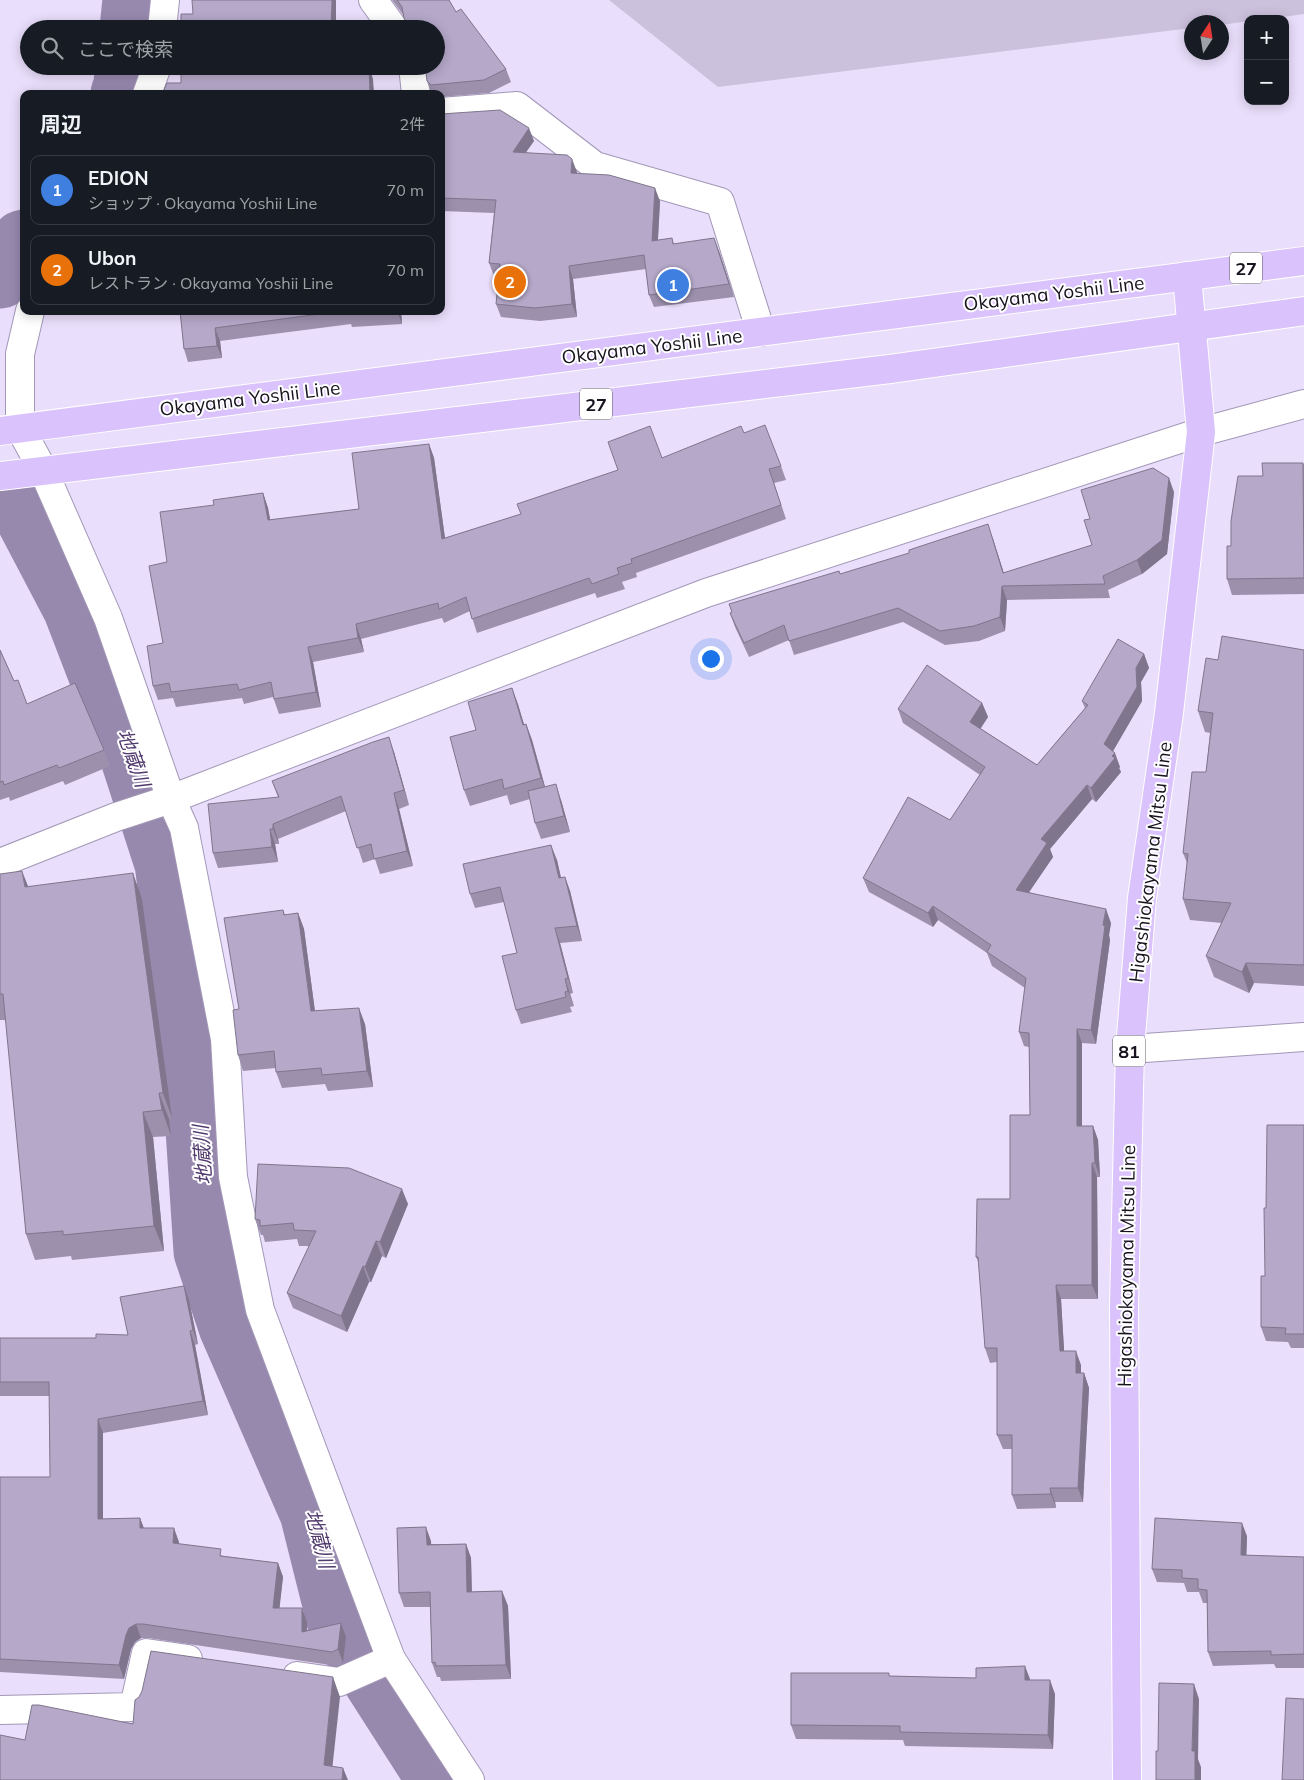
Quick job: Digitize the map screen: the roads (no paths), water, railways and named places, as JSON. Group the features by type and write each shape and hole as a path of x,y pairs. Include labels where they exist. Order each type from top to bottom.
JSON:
{"main road":[{"name":"Okayama Yoshii Line","path":"10,430 1304,261"},
{"name":"Higashiokayama Mitsu Line","path":"1127,1780 1124,1305 1130,1049 1142,898 1169,713 1202,432 1187,276"},
{"name":"27","path":"0,476 890,369 1304,311"}],"street":[{"path":"163,20 165,0"},
{"path":"373,0 387,20"},
{"path":"148,90 154,75"},
{"path":"414,75 416,90"},
{"path":"445,112 517,106 595,166 720,202 761,332"},
{"path":"29,315 20,354 10,430 43,470 108,618 171,799 184,828 225,1039 232,1178 260,1310 391,1659 470,1780"},
{"path":"0,863 116,817 171,799 706,593 1202,432 1304,404"},
{"path":"1130,1049 1304,1037"},
{"path":"0,1710 134,1707 146,1653 214,1663"},
{"path":"272,1672 339,1682 391,1659"}],"waterway":[{"name":"地蔵川","path":"135,20 137,0"},
{"name":"地蔵川","path":"127,90 129,75"},
{"name":"地蔵川","path":"0,274 20,249"},
{"name":"地蔵川","path":"25,508 77,607 135,758 169,863 197,1083 208,1251 233,1326 314,1512 342,1624 442,1780"}],"place":[{"name":"Ubon","path":"510,282"},
{"name":"EDION","path":"673,285"}]}
